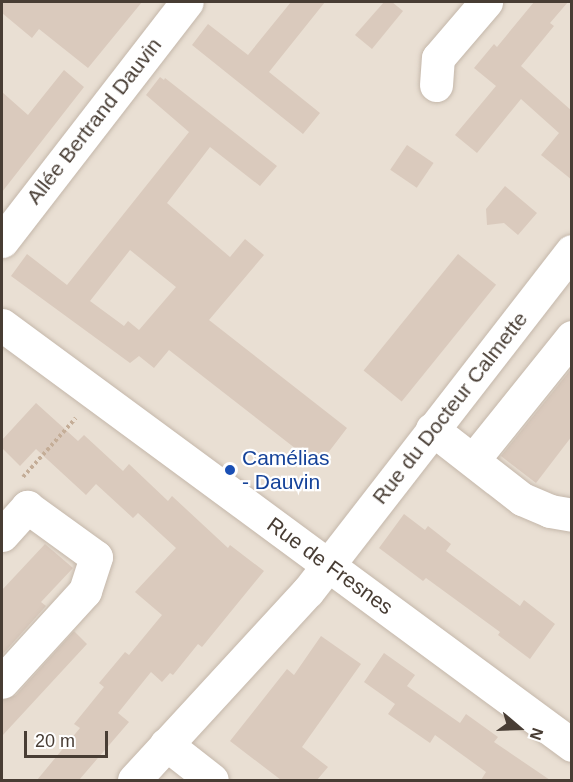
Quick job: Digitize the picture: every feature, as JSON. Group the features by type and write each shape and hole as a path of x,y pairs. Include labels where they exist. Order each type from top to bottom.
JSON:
{"street":[{"name":"Allée Bertrand Dauvin","path":"2,241 187,2"},
{"path":"436,85 438,58 486,2"},
{"name":"Rue du Docteur Calmette","path":"134,780 308,591 572,252"},
{"name":"Rue de Fresnes","path":"2,324 572,745"},
{"path":"473,460 572,337"},
{"path":"432,429 522,499 550,511 572,515"},
{"path":"2,535 27,507 96,557 85,591 2,682"},
{"path":"166,744 212,780"}],"path":[{"path":"27,507 10,492 96,394"}],"shaded area":[{"path":"2,2 571,2 571,780 2,780"}],"building":[{"path":"2,2 142,2 88,68 39,29 32,38 2,13"},
{"path":"291,2 325,2 269,72 320,113 303,134 192,45 208,24 248,55"},
{"path":"384,2 392,2 403,11 372,49 355,35"},
{"path":"534,2 568,2 550,23 554,26 521,66 572,111 572,180 541,155 559,133 521,99 477,153 455,135 496,86 474,68 494,44 497,47"},
{"path":"64,70 84,87 2,192 2,92 28,115"},
{"path":"160,77 164,80 165,78 277,166 260,186 210,147 167,203 230,257 245,239 264,255 209,320 347,428 318,466 169,350 154,368 139,356 130,363 11,276 27,254 67,285 189,132 146,95","holes":["130,250 176,287 139,330 128,321 124,326 90,301"]},
{"path":"407,145 434,163 417,188 390,170"},
{"path":"505,186 537,213 518,235 504,223 487,225 486,209"},
{"path":"458,254 496,285 402,401 364,371"},
{"path":"572,368 572,436 536,483 501,456"},
{"path":"36,403 78,441 84,435 123,471 129,464 168,501 172,496 228,548 230,545 264,571 202,647 198,644 173,675 170,673 162,682 151,672 118,713 129,722 79,780 37,780 80,728 74,724 104,687 99,683 125,652 129,655 162,615 135,592 176,548 138,513 133,518 96,484 86,495 36,449 20,466 2,448 2,440"},
{"path":"404,514 425,530 428,526 451,544 446,551 520,606 524,600 555,624 530,659 498,635 500,632 426,578 423,581 379,548"},
{"path":"45,544 73,568 41,602 46,606 2,655 2,590"},
{"path":"74,631 87,644 2,736 2,700 16,695"},
{"path":"321,636 361,664 302,747 328,767 317,780 281,780 230,741 287,669 294,675"},
{"path":"384,653 415,675 407,686 460,723 466,714 498,737 494,742 550,780 481,780 486,772 435,735 430,743 388,714 395,704 364,682"}],"place":[{"name":"Camélias - Dauvin","path":"230,470"}]}
